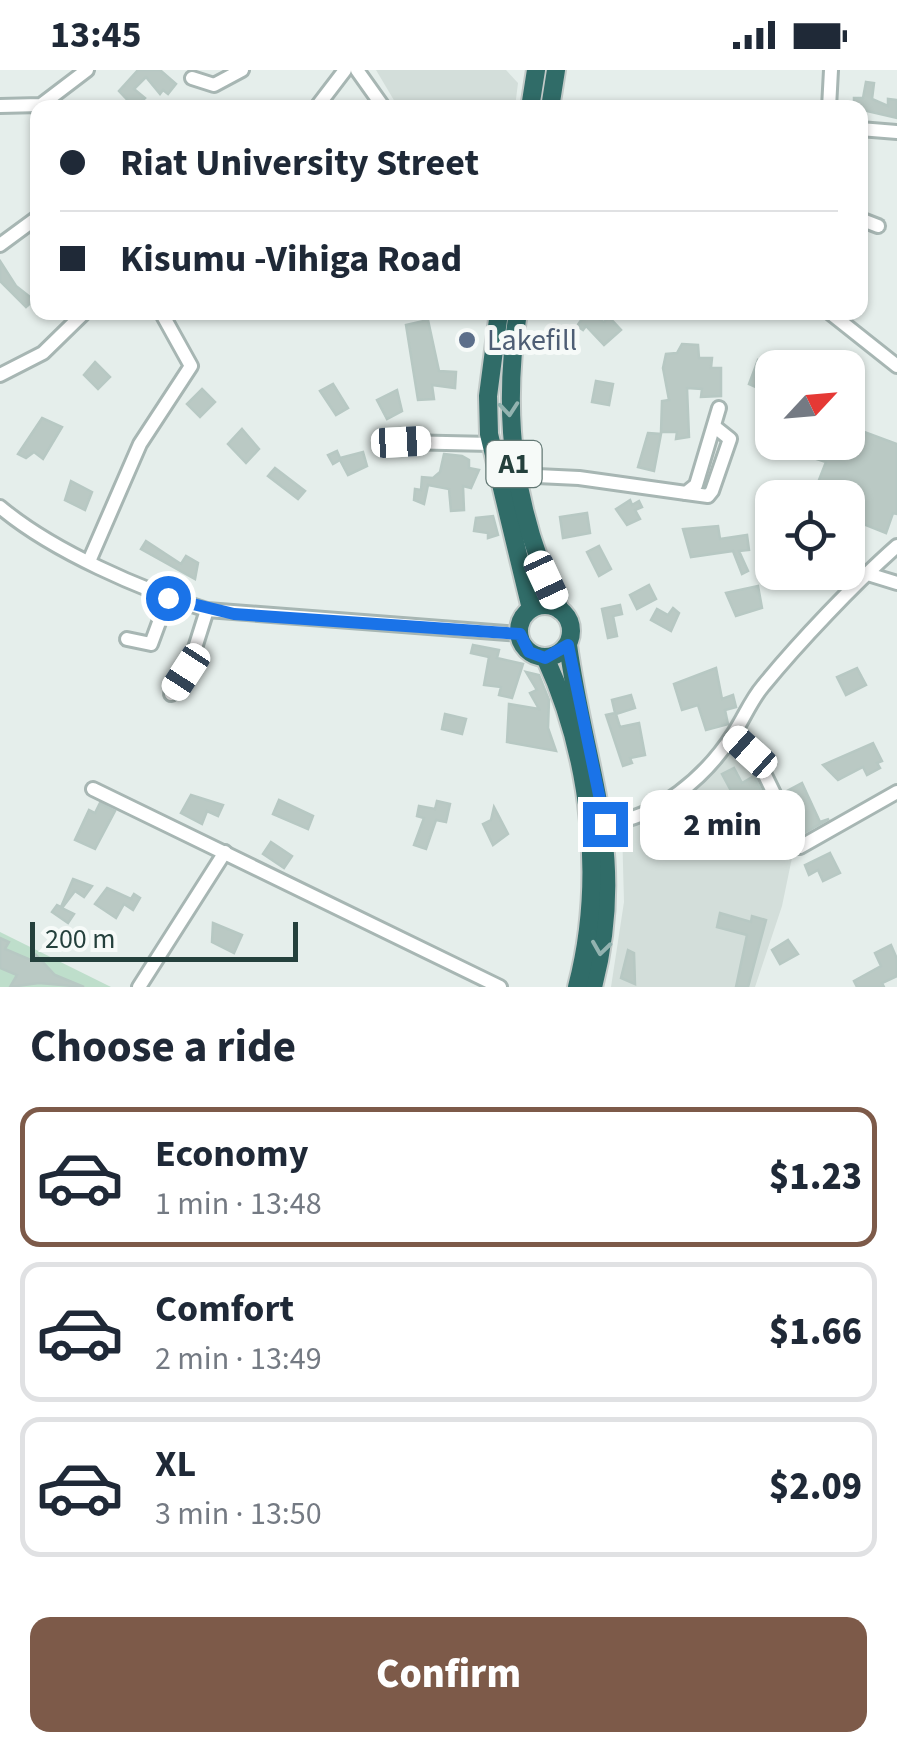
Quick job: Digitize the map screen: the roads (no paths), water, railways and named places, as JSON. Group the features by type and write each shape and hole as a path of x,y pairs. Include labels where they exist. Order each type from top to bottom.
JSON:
{"highway":[{"path":"531,100 536,70"},
{"path":"551,100 556,70"},
{"name":"A1","path":"498,320 488,396 491,444 531,610"},
{"name":"A1","path":"517,320 507,392 516,475 546,580 571,628 568,645 605,824 605,921 593,987"},
{"path":"560,610 546,605 531,610 521,622 520,634 529,652 545,658 566,712 589,825 588,920 577,987"},
{"path":"545,658 568,645"}],"street":[{"path":"48,100 87,70"},
{"path":"192,78 214,85 242,70"},
{"path":"322,100 346,70"},
{"path":"358,70 379,100"},
{"path":"830,100 831,70"},
{"path":"0,106 30,105"},
{"path":"868,130 897,132"},
{"path":"868,222 878,226"},
{"path":"0,245 30,223"},
{"path":"0,375 43,353 77,320"},
{"path":"90,560 140,444 191,366 165,320"},
{"path":"839,320 897,366"},
{"path":"516,475 579,478 708,496 730,439 714,427 719,408"},
{"path":"401,442 491,444"},
{"path":"0,506 90,560 168,598 207,610 520,634"},
{"path":"605,824 632,820 668,801 713,760 782,663 897,546"},
{"path":"871,575 897,583"},
{"path":"127,639 151,644 168,598"},
{"path":"172,694 188,666 207,610"},
{"path":"733,736 761,767 800,847 897,792"},
{"path":"93,789 500,987"},
{"path":"139,987 226,852"}],"place":[{"name":"Lakefill","path":"467,340"}]}
